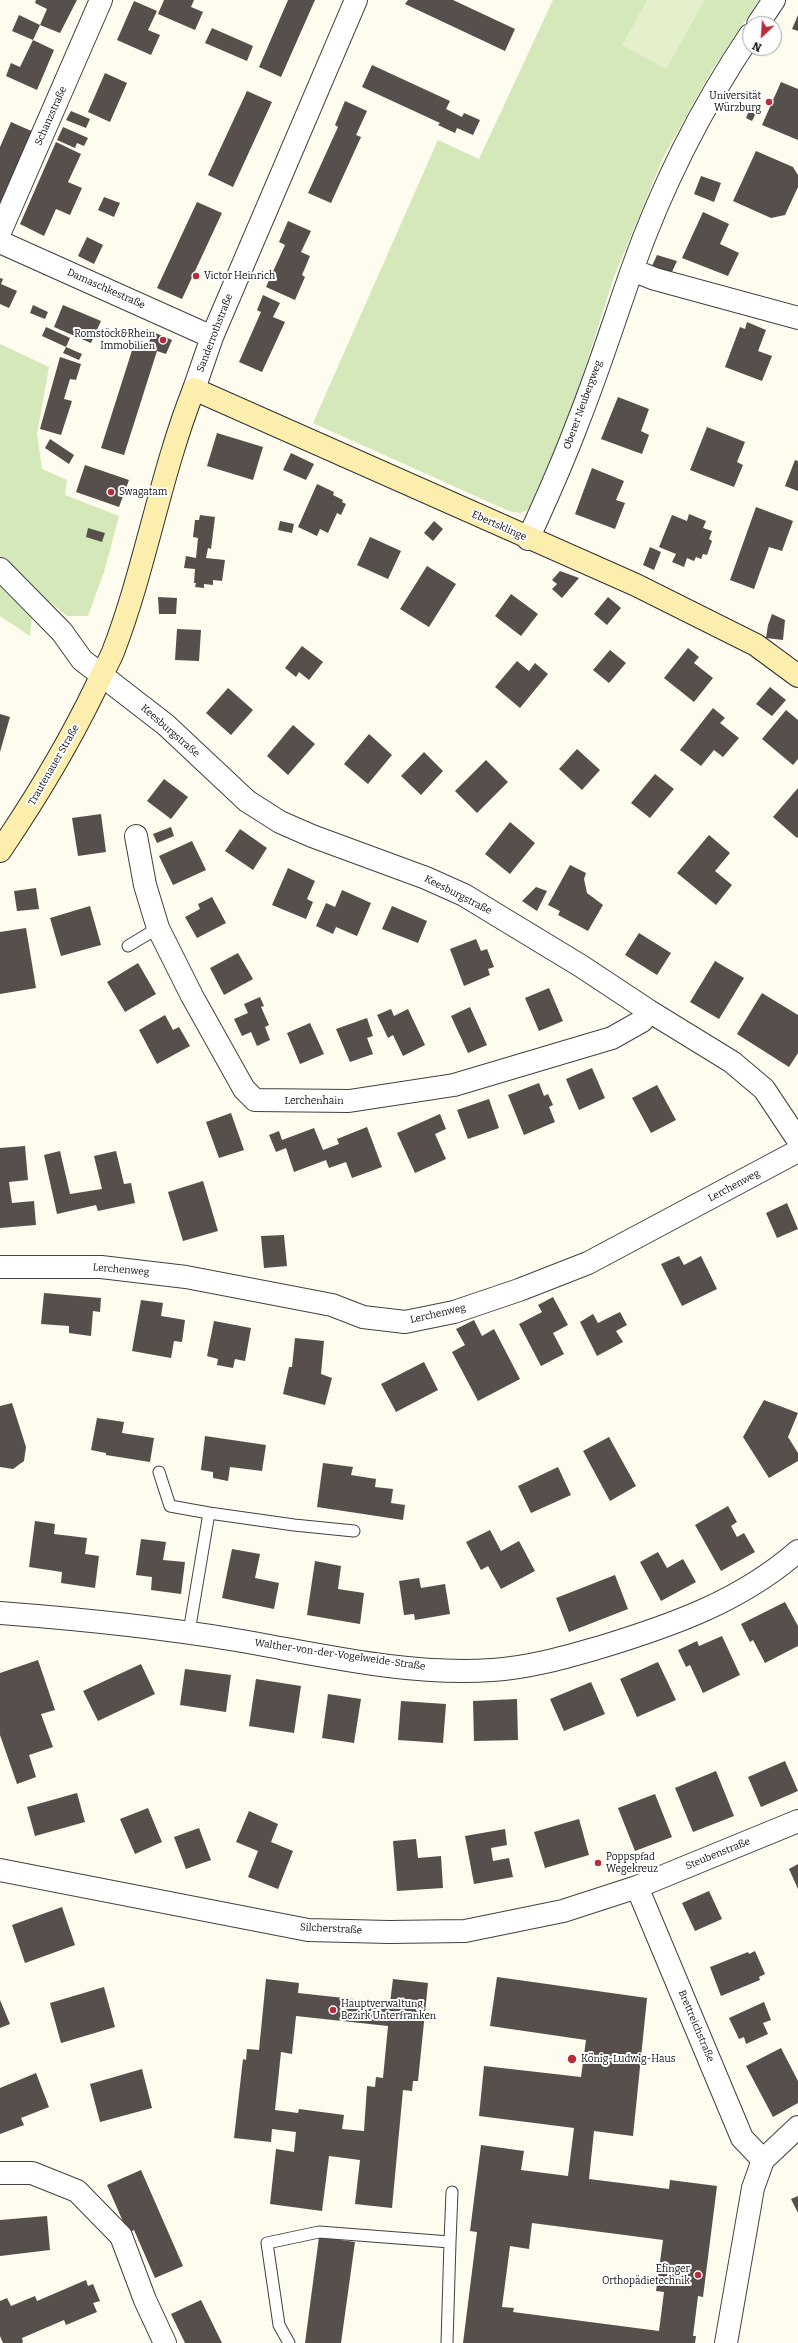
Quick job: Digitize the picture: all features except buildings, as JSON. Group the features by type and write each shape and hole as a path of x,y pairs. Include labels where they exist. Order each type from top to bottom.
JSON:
{"street":[{"name":"Schanzstraße","path":"0,232 101,0"},
{"name":"Sanderrothstraße","path":"101,675 113,653 131,600 181,423 212,336 356,0"},
{"path":"763,16 774,0"},
{"name":"Oberer Neubergweg","path":"528,539 578,422 632,270 676,164 724,75 742,47"},
{"name":"Damaschkestraße","path":"0,242 212,336"},
{"path":"632,270 655,279 798,318"},
{"name":"Ebertsklinge","path":"194,389 528,539 636,585 691,611 756,645 798,676"},
{"name":"Keesburgstraße","path":"0,569 62,632 82,660 166,725 247,801 280,822 312,836 426,878 464,896 581,966 648,1011 732,1062 764,1089 798,1140"},
{"name":"Trautenauer Straße","path":"0,851 38,796 73,733 101,675"},
{"name":"Lerchenhain","path":"136,836 144,885 158,928 192,996 244,1090 255,1100 349,1101 454,1085 612,1038 642,1021 648,1011"},
{"name":"Lerchenweg","path":"0,1267 101,1266 186,1277 332,1305 363,1317 405,1322 454,1312 518,1290 588,1263 798,1151"},
{"name":"Walther-von-der-Vogelweide-Straße","path":"0,1613 189,1632 414,1668 490,1670 518,1667 565,1658 661,1629 712,1608 782,1565 798,1551"},
{"name":"Steubenstraße","path":"637,1887 798,1822"},
{"name":"Silcherstraße","path":"0,1870 308,1930 389,1932 465,1931 563,1911 637,1887"},
{"name":"Brettreichstraße","path":"637,1887 742,2138 763,2160"},
{"path":"726,2343 753,2188 763,2160 798,2127"},
{"path":"0,2173 32,2173 77,2191 121,2236 145,2300 165,2343"}],"lane":[{"path":"128,946 158,928"},
{"path":"159,1472 170,1506 294,1525 354,1530"},
{"path":"189,1632 209,1513"},
{"path":"447,2343 452,2192"},
{"path":"289,2343 279,2325 267,2243 319,2232 450,2242"}],"green space":[{"path":"553,0 759,0 748,16 742,16 742,25 712,70 663,158 614,277 570,415 528,510 520,513 509,511 313,423 438,140 479,159"},
{"path":"647,0 705,0 666,69 622,45"},
{"path":"0,344 49,367 37,434 42,469 67,480 65,495 119,516 104,572 88,616 67,616 0,561"},
{"path":"0,581 32,615 30,636 0,616"}],"place":[{"name":"Universität Würzburg","path":"769,102"},
{"name":"Victor Heinrich","path":"196,276"},
{"name":"Romstöck&Rhein Immobilien","path":"163,340"},
{"name":"Swagatam","path":"111,492"},
{"name":"Poppspfad Wegekreuz","path":"598,1863"},
{"name":"Hauptverwaltung Bezirk Unterfranken","path":"333,2010"},
{"name":"König-Ludwig-Haus","path":"572,2059"},
{"name":"Efinger Orthopädietechnik","path":"698,2275"}]}
